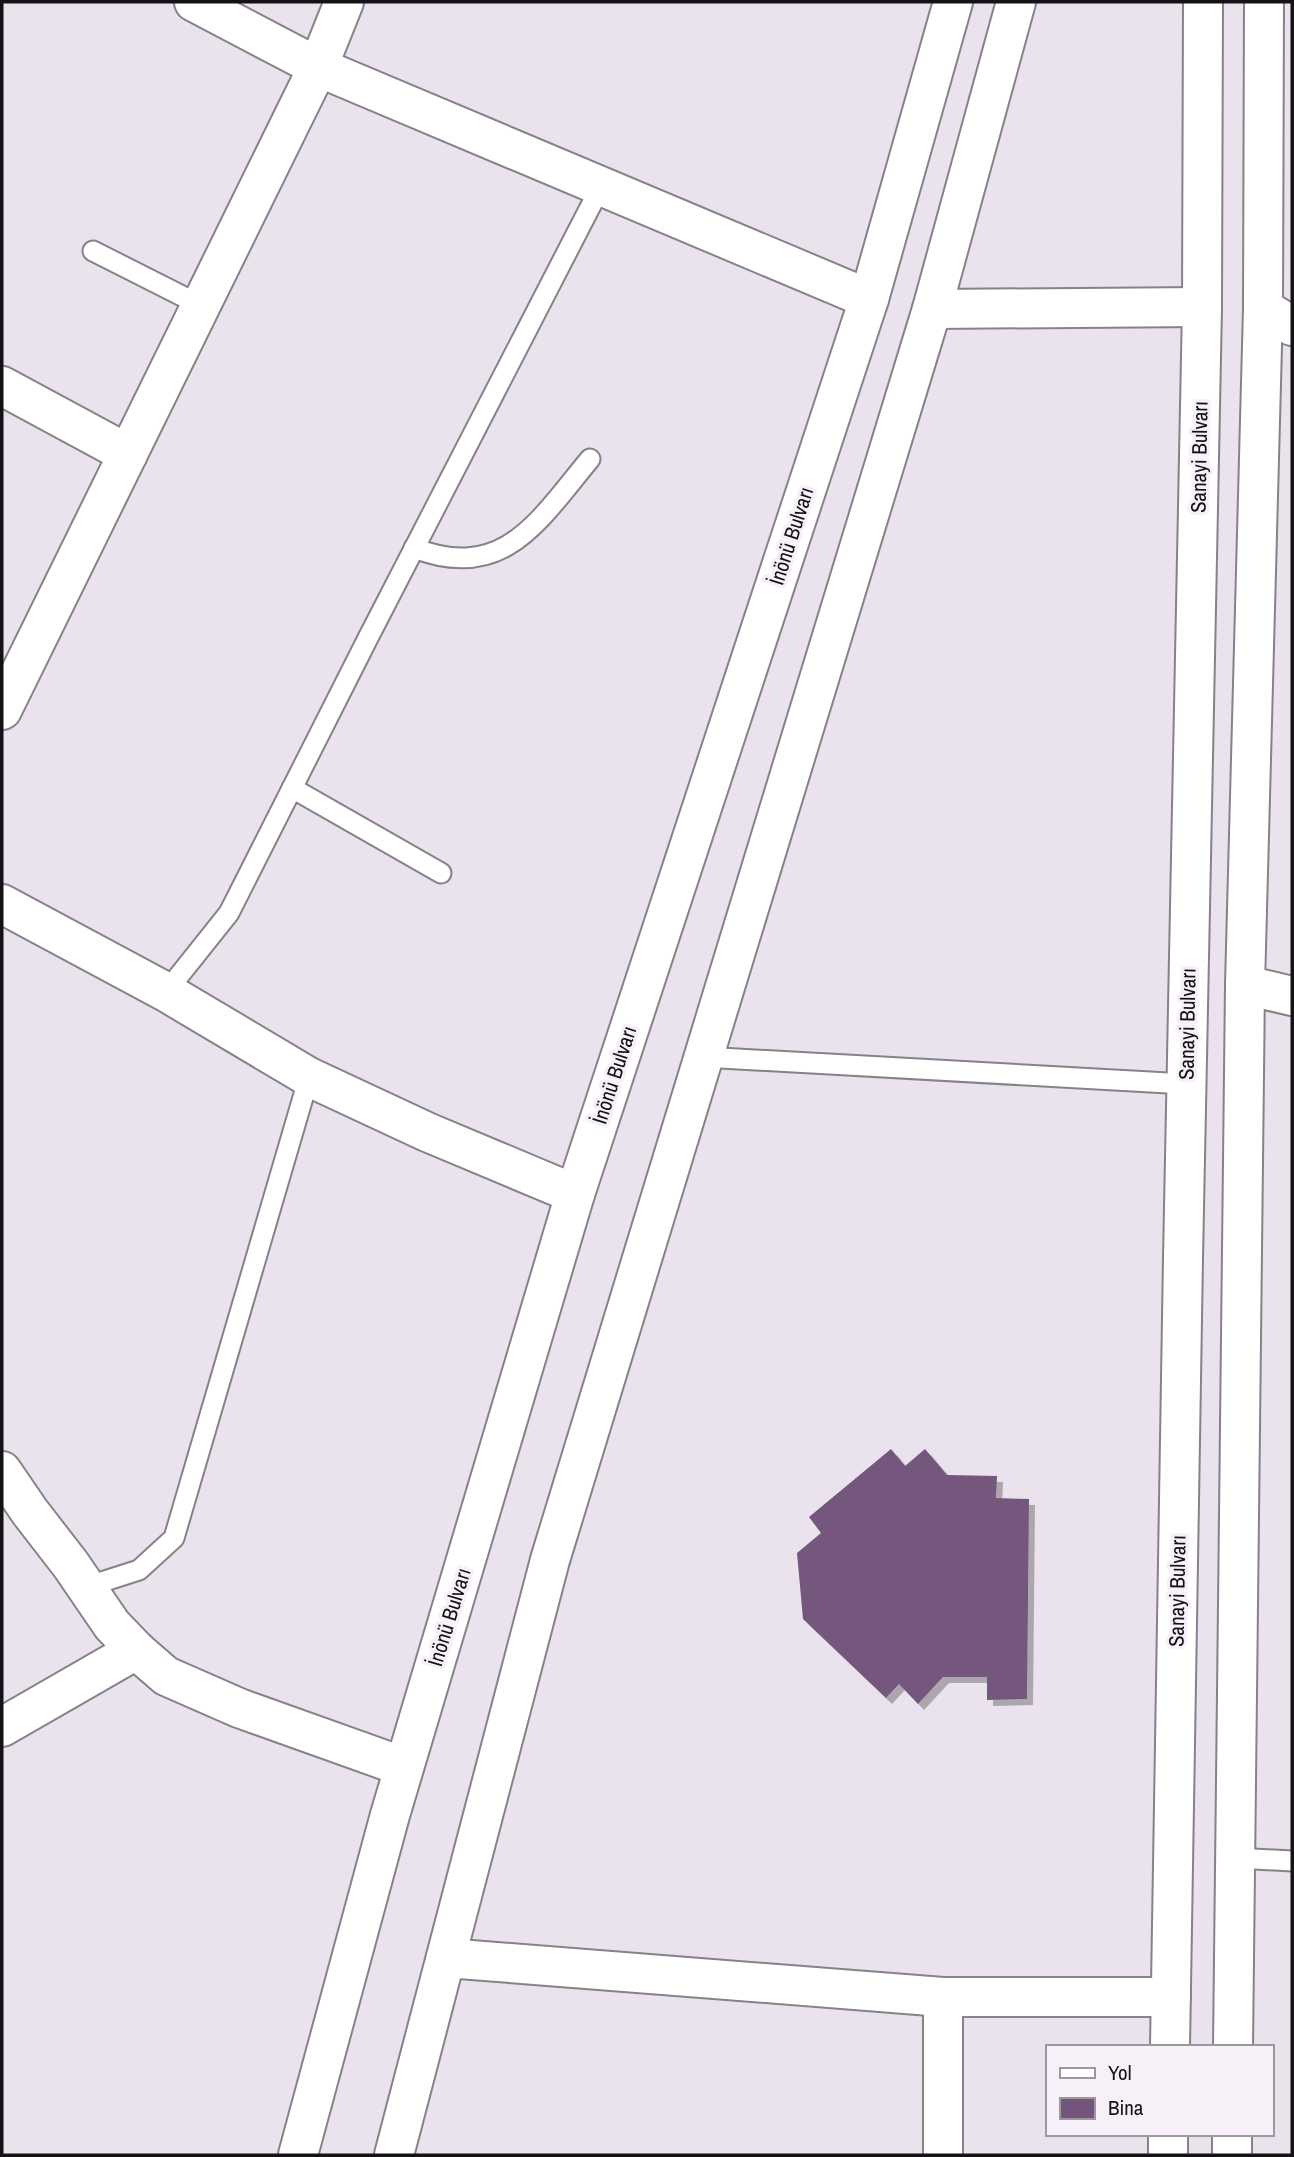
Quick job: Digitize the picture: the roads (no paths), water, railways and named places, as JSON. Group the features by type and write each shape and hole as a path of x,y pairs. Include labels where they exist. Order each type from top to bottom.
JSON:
{"street":[{"path":"194,2 318,67 869,299"},
{"path":"2,710 318,67 344,2"},
{"name":"İnönü Bulvarı","path":"298,2155 404,1767 575,1194 869,299 953,2"},
{"path":"394,2155 550,1560 932,309 1016,2"},
{"name":"Sanayi Bulvarı","path":"1170,2045 1202,307 1203,2"},
{"path":"1233,2045 1245,985 1282,314 1264,2"},
{"path":"932,309 1202,307 1282,314"},
{"path":"2,386 128,454"},
{"path":"2,904 166,992 309,1077 427,1132 575,1194"},
{"path":"1245,985 1292,996"},
{"path":"2,1471 112,1625 166,1676 227,1703 404,1767"},
{"path":"2,1727 136,1650"},
{"path":"446,1958 943,1997 1171,1997"},
{"path":"943,1997 943,2155"},
{"path":"1168,2136 1168,2155"},
{"path":"1232,2136 1232,2155"}],"lane":[{"path":"166,992 229,913 601,186"},
{"path":"93,251 201,305"},
{"path":"414,548 435,556 456,558 478,557 500,550 520,538 537,522 590,459"},
{"path":"292,788 441,873"},
{"path":"703,1057 1186,1084"},
{"path":"86,1587 139,1570 174,1538 309,1077"},
{"path":"1235,1858 1292,1861"}]}
